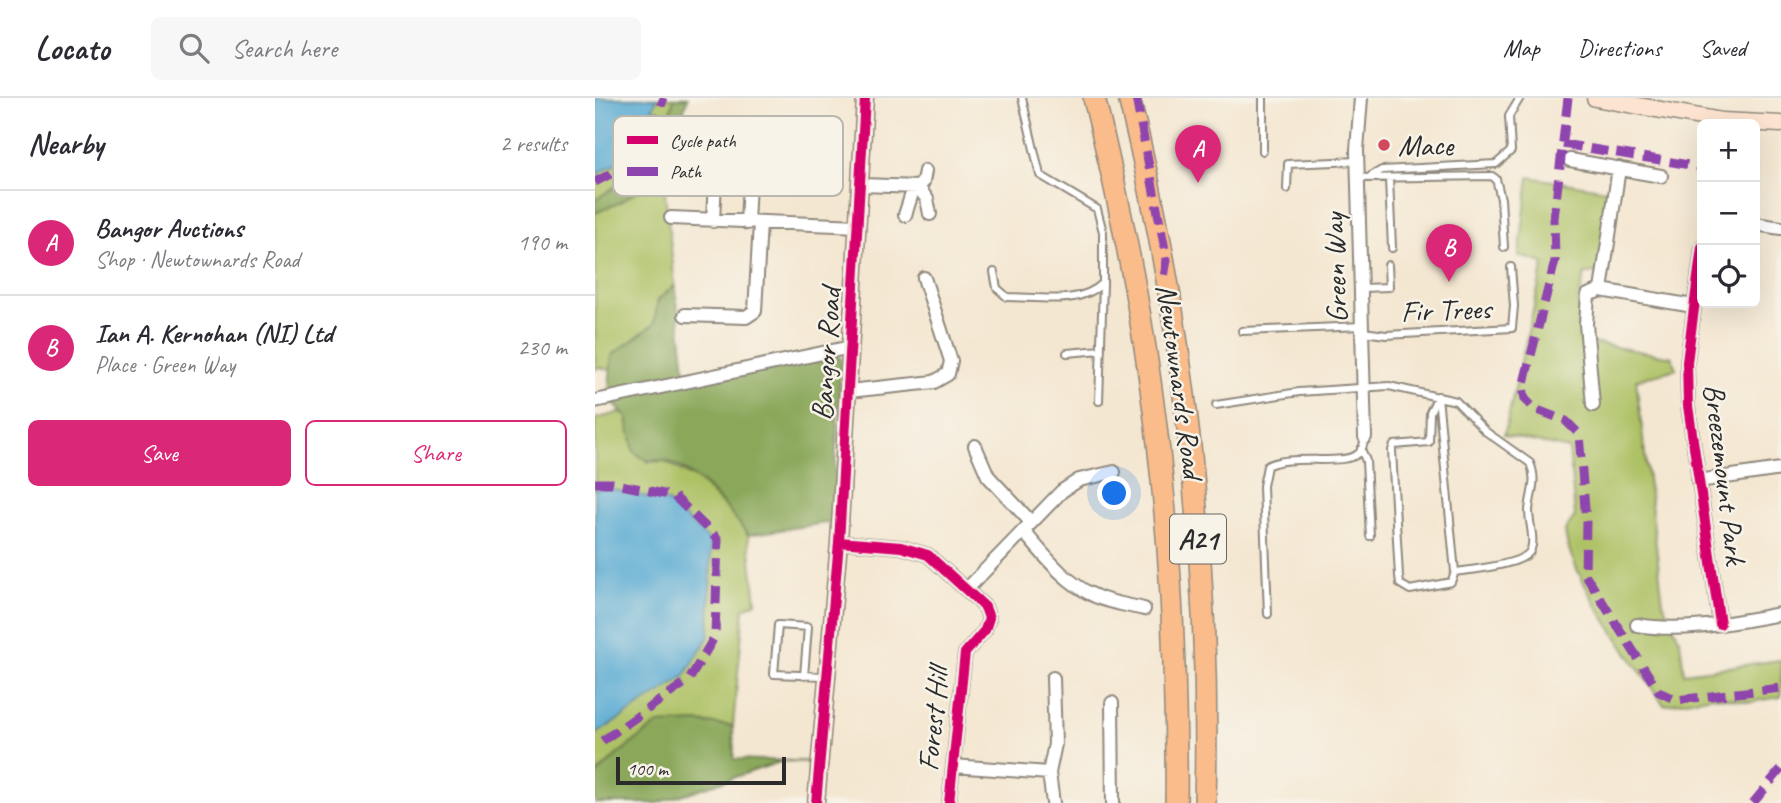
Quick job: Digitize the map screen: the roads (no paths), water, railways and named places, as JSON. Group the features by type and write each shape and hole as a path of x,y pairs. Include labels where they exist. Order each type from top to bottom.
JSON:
{"highway":[{"name":"Newtownards Road","path":"1094,98 1136,281 1158,425 1172,593 1175,803"},
{"name":"Newtownards Road","path":"1129,98 1179,362 1192,467 1203,589 1206,803"}],"street":[{"name":"Bangor Road","path":"816,803 839,542 865,98"},
{"name":"Green Way","path":"1361,98 1358,161 1365,177 1362,288 1365,386 1363,443"},
{"path":"1595,98 1702,119"},
{"path":"1760,124 1781,124"},
{"path":"1570,160 1661,176"},
{"path":"1601,290 1619,168"},
{"path":"905,215 916,187 923,182 925,171"},
{"path":"862,185 916,187 927,199 930,214"},
{"path":"713,221 714,196"},
{"path":"685,315 746,317 755,311 750,196"},
{"path":"671,218 859,226"},
{"path":"1760,224 1781,228"},
{"path":"849,391 934,382 948,374 951,361 924,278"},
{"name":"Breezemount Park","path":"1697,280 1687,362 1688,406 1720,624"},
{"path":"1593,405 1586,324 1588,295 1601,290 1693,306"},
{"path":"595,401 851,347"},
{"path":"975,446 988,476 1027,526 1051,564 1095,596 1144,609"},
{"path":"1698,481 1781,468"},
{"path":"967,589 1062,491 1079,480 1114,472"},
{"name":"Forest Hill","path":"839,542 901,547 927,555 985,607 989,618 985,630 965,653 949,803"},
{"path":"1637,625 1662,629 1720,624 1781,614"},
{"path":"1053,678 1055,744 1049,774 1053,803"},
{"path":"1112,703 1113,803"},
{"name":"Forest Hill","path":"953,766 1049,774"}],"lane":[{"path":"1022,98 1040,175 1097,209 1103,232 1099,401"},
{"path":"1263,98 1263,152"},
{"path":"1365,177 1382,170 1496,164 1511,151 1509,116 1520,98"},
{"path":"1287,189 1288,164 1358,161"},
{"path":"1365,177 1389,179 1492,176 1496,179 1501,199 1504,247"},
{"path":"1389,179 1392,248"},
{"path":"1362,288 1389,287 1388,265"},
{"name":"Fir Trees","path":"1363,329 1386,335 1511,328 1514,306 1511,267"},
{"path":"994,272 997,288 1007,297 1078,298 1093,293 1103,283"},
{"path":"1242,331 1363,329"},
{"path":"1067,353 1101,350"},
{"path":"1216,405 1299,392 1365,386 1389,386 1456,401 1485,431 1530,463 1534,472 1529,510 1532,548 1528,555 1500,565 1455,572"},
{"path":"1438,396 1455,572 1451,582 1445,586 1410,590 1400,584 1391,462 1394,445 1429,442 1430,412 1438,396"},
{"path":"1363,443 1370,536"},
{"path":"1268,614 1263,486 1267,466 1299,459 1351,457 1363,443"},
{"path":"804,676 808,626 778,625 775,674 804,676 827,677"}],"water":[{"path":"595,98 657,98 650,116 613,116 613,165 595,175"},
{"path":"607,488 668,502 711,542 709,636 684,677 595,735 595,489"}],"place":[{"name":"Mace","path":"1384,145"},
{"name":"Bangor Auctions","path":"1198,183"},
{"name":"Ian A. Kernohan (NI) Ltd","path":"1449,282"}]}
